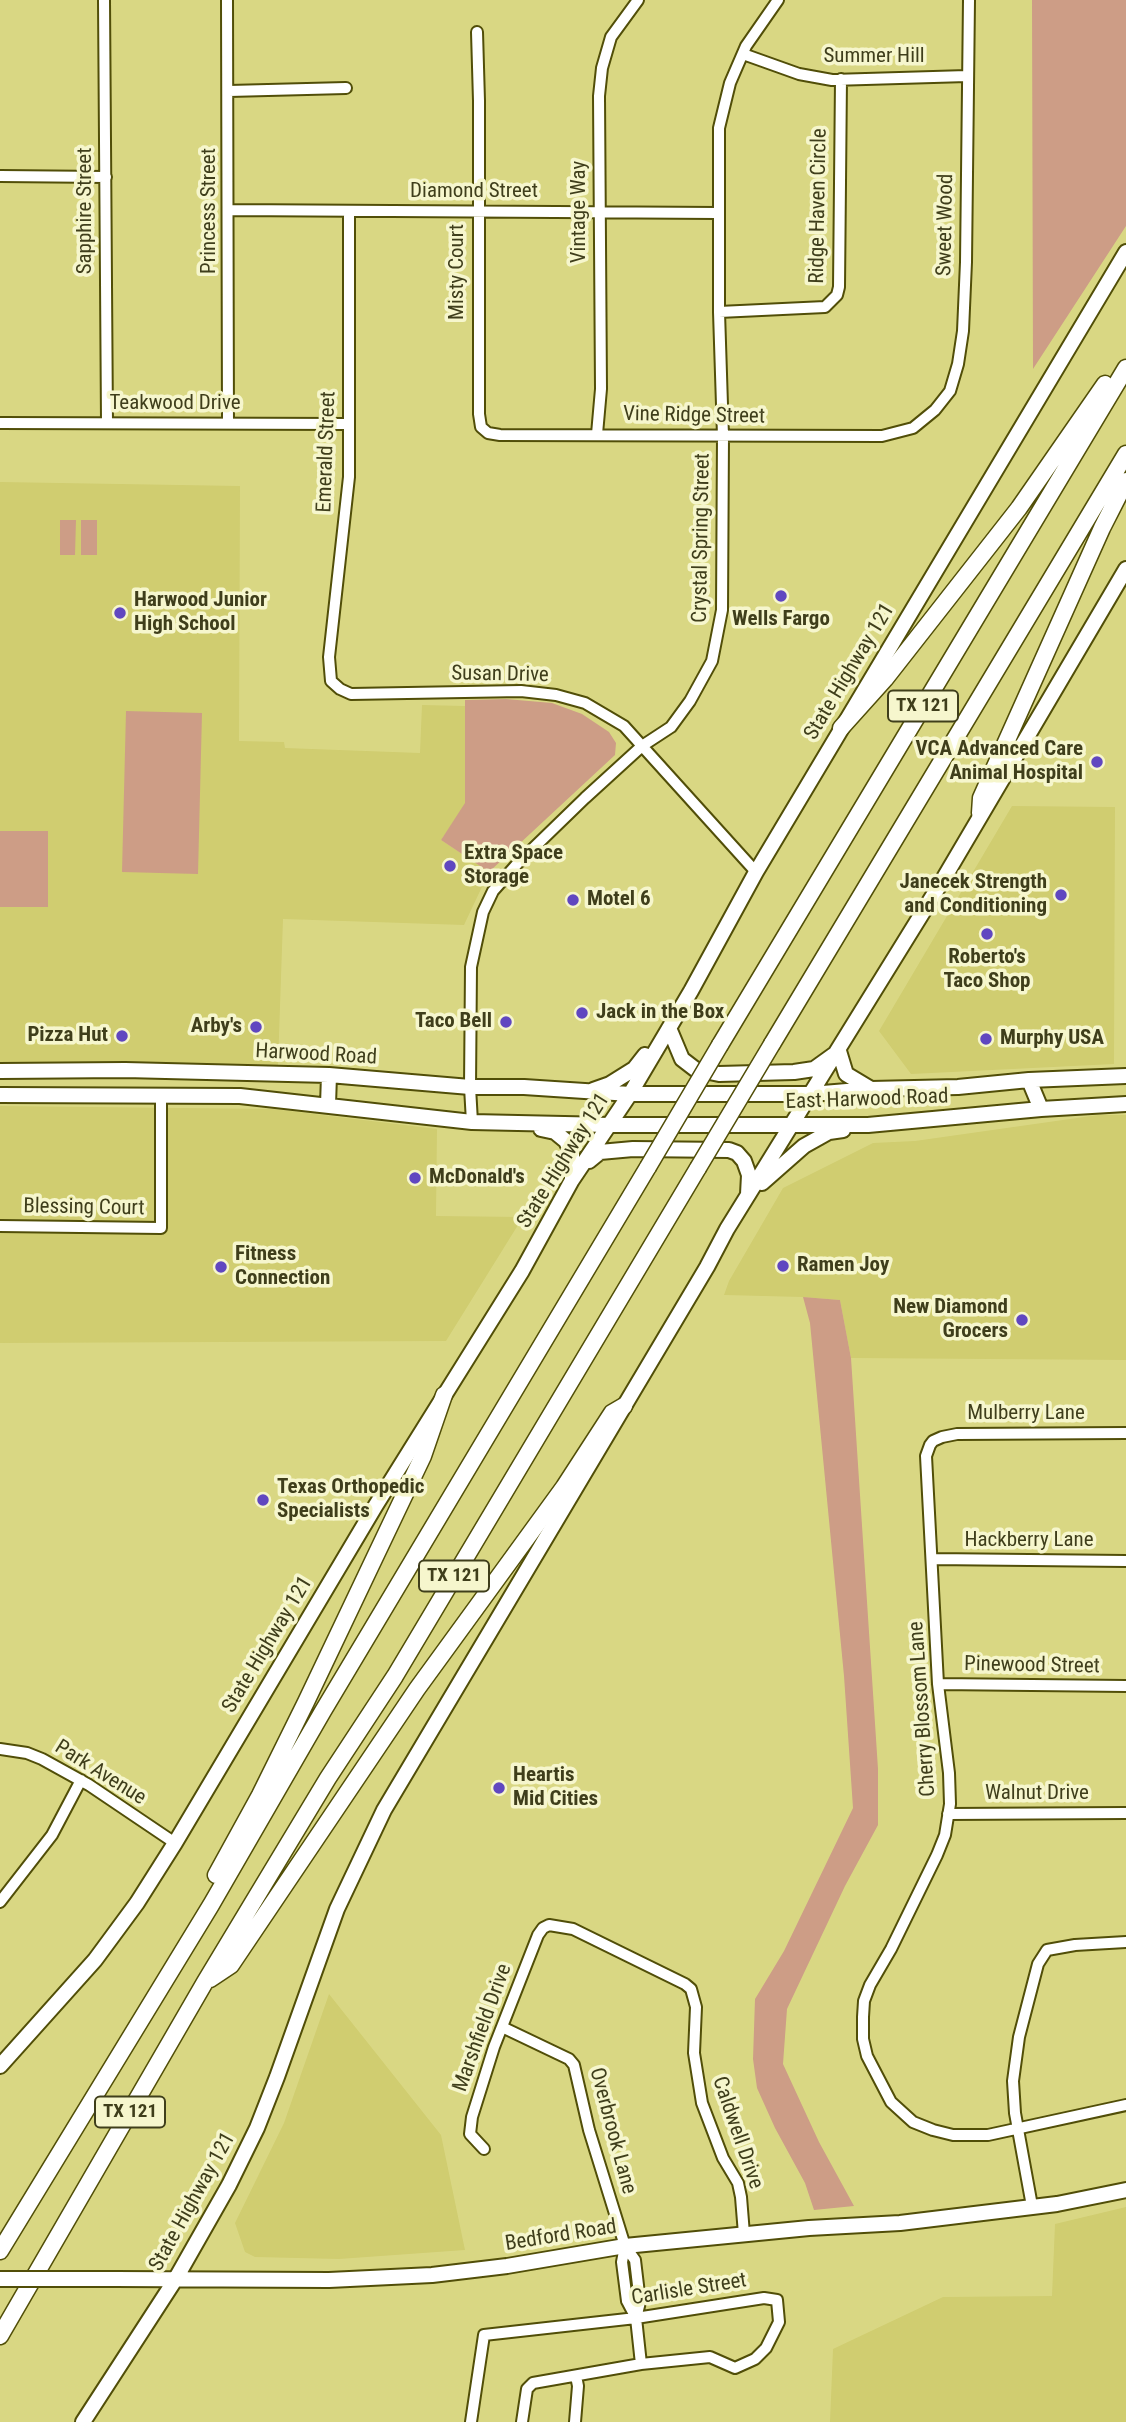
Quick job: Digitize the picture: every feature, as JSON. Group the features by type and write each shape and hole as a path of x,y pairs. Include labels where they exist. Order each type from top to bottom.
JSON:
{"highway":[{"path":"841,728 885,679 1019,508 1117,367 1126,358"},
{"name":"TX 121","path":"0,2251 211,1905 323,1711 1126,368"},
{"name":"TX 121","path":"0,2336 205,1982 328,1778 395,1676 1126,454"},
{"path":"980,813 981,798 1102,528 1126,481"},
{"path":"211,1905 213,1880 260,1796 423,1456 443,1395"},
{"path":"205,1982 231,1965 416,1689 564,1487 612,1413 624,1406"},
{"path":"0,2349 15,2312"}],"main road":[{"name":"State Highway 121","path":"0,2066 95,1960 137,1903 175,1843 443,1395 522,1271 572,1180 630,1094 691,991 756,872 1126,252"},
{"name":"State Highway 121","path":"83,2422 175,2280 229,2185 257,2128 337,1909 384,1810 748,1196 944,878 1126,569"},
{"path":"590,1091 610,1084 634,1069 669,1028 682,1059 695,1069 719,1074 794,1072 814,1069 839,1051 845,1074 871,1088"},
{"name":"Harwood Road","path":"6,1071 329,1075 470,1087 630,1094"},
{"path":"6,1071 2,1095 240,1096 472,1122 610,1125"},
{"path":"161,1096 162,1071"},
{"path":"328,1105 329,1075"},
{"name":"East Harwood Road","path":"630,1094 811,1094 871,1088 958,1087 1030,1080 1126,1076"},
{"path":"1030,1080 1041,1109"},
{"name":"East Harwood Road","path":"610,1125 868,1125 1126,1104"},
{"path":"522,1124 555,1132 566,1141 572,1154 572,1180"},
{"path":"748,1196 804,1146 829,1132 868,1125"},
{"path":"572,1180 600,1152 633,1149 729,1150 737,1153 744,1161 749,1175 748,1196"},
{"name":"Bedford Road","path":"0,2279 329,2280 432,2275 507,2266 625,2246 900,2223 1057,2204 1126,2190"}],"street":[{"name":"Sapphire Street","path":"104,0 107,422"},
{"name":"Princess Street","path":"227,0 228,423"},
{"name":"Vintage Way","path":"597,434 601,389 599,96 602,68 611,37 638,0"},
{"name":"Crystal Spring Street","path":"472,1122 471,967 483,912 494,891 517,863 642,746 671,727 690,702 712,661 722,610 719,128 730,83 743,54 778,0"},
{"name":"Sweet Wood","path":"908,429 935,410 950,391 958,364 963,331 970,0"},
{"name":"Misty Court","path":"477,32 481,426"},
{"name":"Summer Hill","path":"743,54 799,74 841,79 967,76"},
{"name":"Ridge Haven Circle","path":"719,312 825,307 837,295 841,79"},
{"path":"229,90 346,88"},
{"path":"0,176 106,177"},
{"name":"Diamond Street","path":"229,210 718,213"},
{"name":"Emerald Street","path":"340,689 331,681 329,657 349,477 349,211"},
{"name":"Teakwood Drive","path":"0,423 349,424"},
{"name":"Vine Ridge Street","path":"481,426 488,433 500,435 881,436 908,429"},
{"name":"Susan Drive","path":"340,689 351,694 521,691 556,695 585,703 624,726 756,872"},
{"name":"Blessing Court","path":"0,1226 161,1227 161,1096"},
{"name":"Mulberry Lane","path":"930,1445 933,1441 957,1434 1126,1433"},
{"name":"Cherry Blossom Lane","path":"930,1445 926,1455 939,1684 949,1773 948,1814 945,1835 937,1855 864,2001 863,2039 867,2056 891,2102 913,2122 953,2135 988,2135 1126,2105"},
{"name":"Hackberry Lane","path":"932,1559 1126,1560"},
{"name":"Pinewood Street","path":"939,1684 1126,1686"},
{"name":"Park Avenue","path":"0,1749 34,1756 81,1780 175,1843"},
{"path":"0,1902 52,1835 81,1780"},
{"name":"Walnut Drive","path":"948,1814 1126,1813"},
{"name":"Marshfield Drive","path":"484,2148 470,2134 472,2117 502,2027 538,1935 543,1928 553,1925"},
{"name":"Caldwell Drive","path":"553,1925 572,1929 685,1983 691,1989 696,2007 694,2053 702,2103 723,2158 737,2183 744,2234"},
{"path":"1032,2206 1018,2129 1013,2081 1027,2003 1042,1956 1046,1950 1075,1945 1126,1942"},
{"name":"Overbrook Lane","path":"502,2027 569,2059 574,2065 589,2130 625,2246 622,2262 627,2301 636,2318 641,2364"},
{"name":"Carlisle Street","path":"471,2422 484,2336 636,2318 764,2298 777,2300 779,2322 766,2347 755,2359 736,2368 710,2357 641,2364 533,2383 527,2389 522,2422"},
{"path":"575,2422 578,2386 576,2376"}],"shaded area":[{"path":"1032,0 1126,0 1126,226 1033,369"},
{"name":"Harwood Junior High School","path":"0,482 240,486 239,741 284,742 285,748 420,753 422,705 465,706 466,804 441,840 489,872 464,925 283,919 278,1065 0,1062"},
{"path":"60,520 76,520 75,555 60,555"},
{"path":"81,520 97,520 97,555 81,555"},
{"path":"506,699 552,703 582,714 609,732 616,743 615,755 489,872 441,840 465,803 465,700"},
{"path":"126,711 202,713 198,874 122,872"},
{"path":"1012,806 1115,807 1114,1064 911,1074 879,1031"},
{"path":"0,831 48,831 48,907 0,907"},
{"path":"0,1106 273,1109 437,1129 436,1216 523,1217 446,1341 0,1343"},
{"path":"1098,1115 1126,1115 1126,1360 851,1358 840,1300 724,1295 729,1281 783,1188 873,1143 915,1141"},
{"path":"803,1297 840,1300 851,1358 878,1769 878,1825 845,1886 787,2009 783,2064 819,2142 854,2206 814,2210 805,2183 757,2088 753,2059 755,1999 784,1951 853,1808 844,1676 810,1323"},
{"path":"329,1994 441,2135 465,2250 339,2259 255,2257 245,2252 235,2223 284,2123"},
{"path":"1126,2207 1126,2422 830,2422 833,2349 943,2297 1052,2296 1055,2224"}],"place":[{"name":"Wells Fargo","path":"781,596"},
{"name":"Harwood Junior High School","path":"120,613"},
{"name":"VCA Advanced Care Animal Hospital","path":"1097,762"},
{"name":"Extra Space Storage","path":"450,866"},
{"name":"Janecek Strength and Conditioning","path":"1061,895"},
{"name":"Motel 6","path":"573,900"},
{"name":"Roberto's Taco Shop","path":"987,934"},
{"name":"Jack in the Box","path":"582,1013"},
{"name":"Taco Bell","path":"506,1022"},
{"name":"Arby's","path":"256,1027"},
{"name":"Pizza Hut","path":"122,1036"},
{"name":"Murphy USA","path":"986,1039"},
{"name":"McDonald's","path":"415,1178"},
{"name":"Ramen Joy","path":"783,1266"},
{"name":"Fitness Connection","path":"221,1267"},
{"name":"New Diamond Grocers","path":"1022,1320"},
{"name":"Texas Orthopedic Specialists","path":"263,1500"},
{"name":"Heartis Mid Cities","path":"499,1788"}]}
